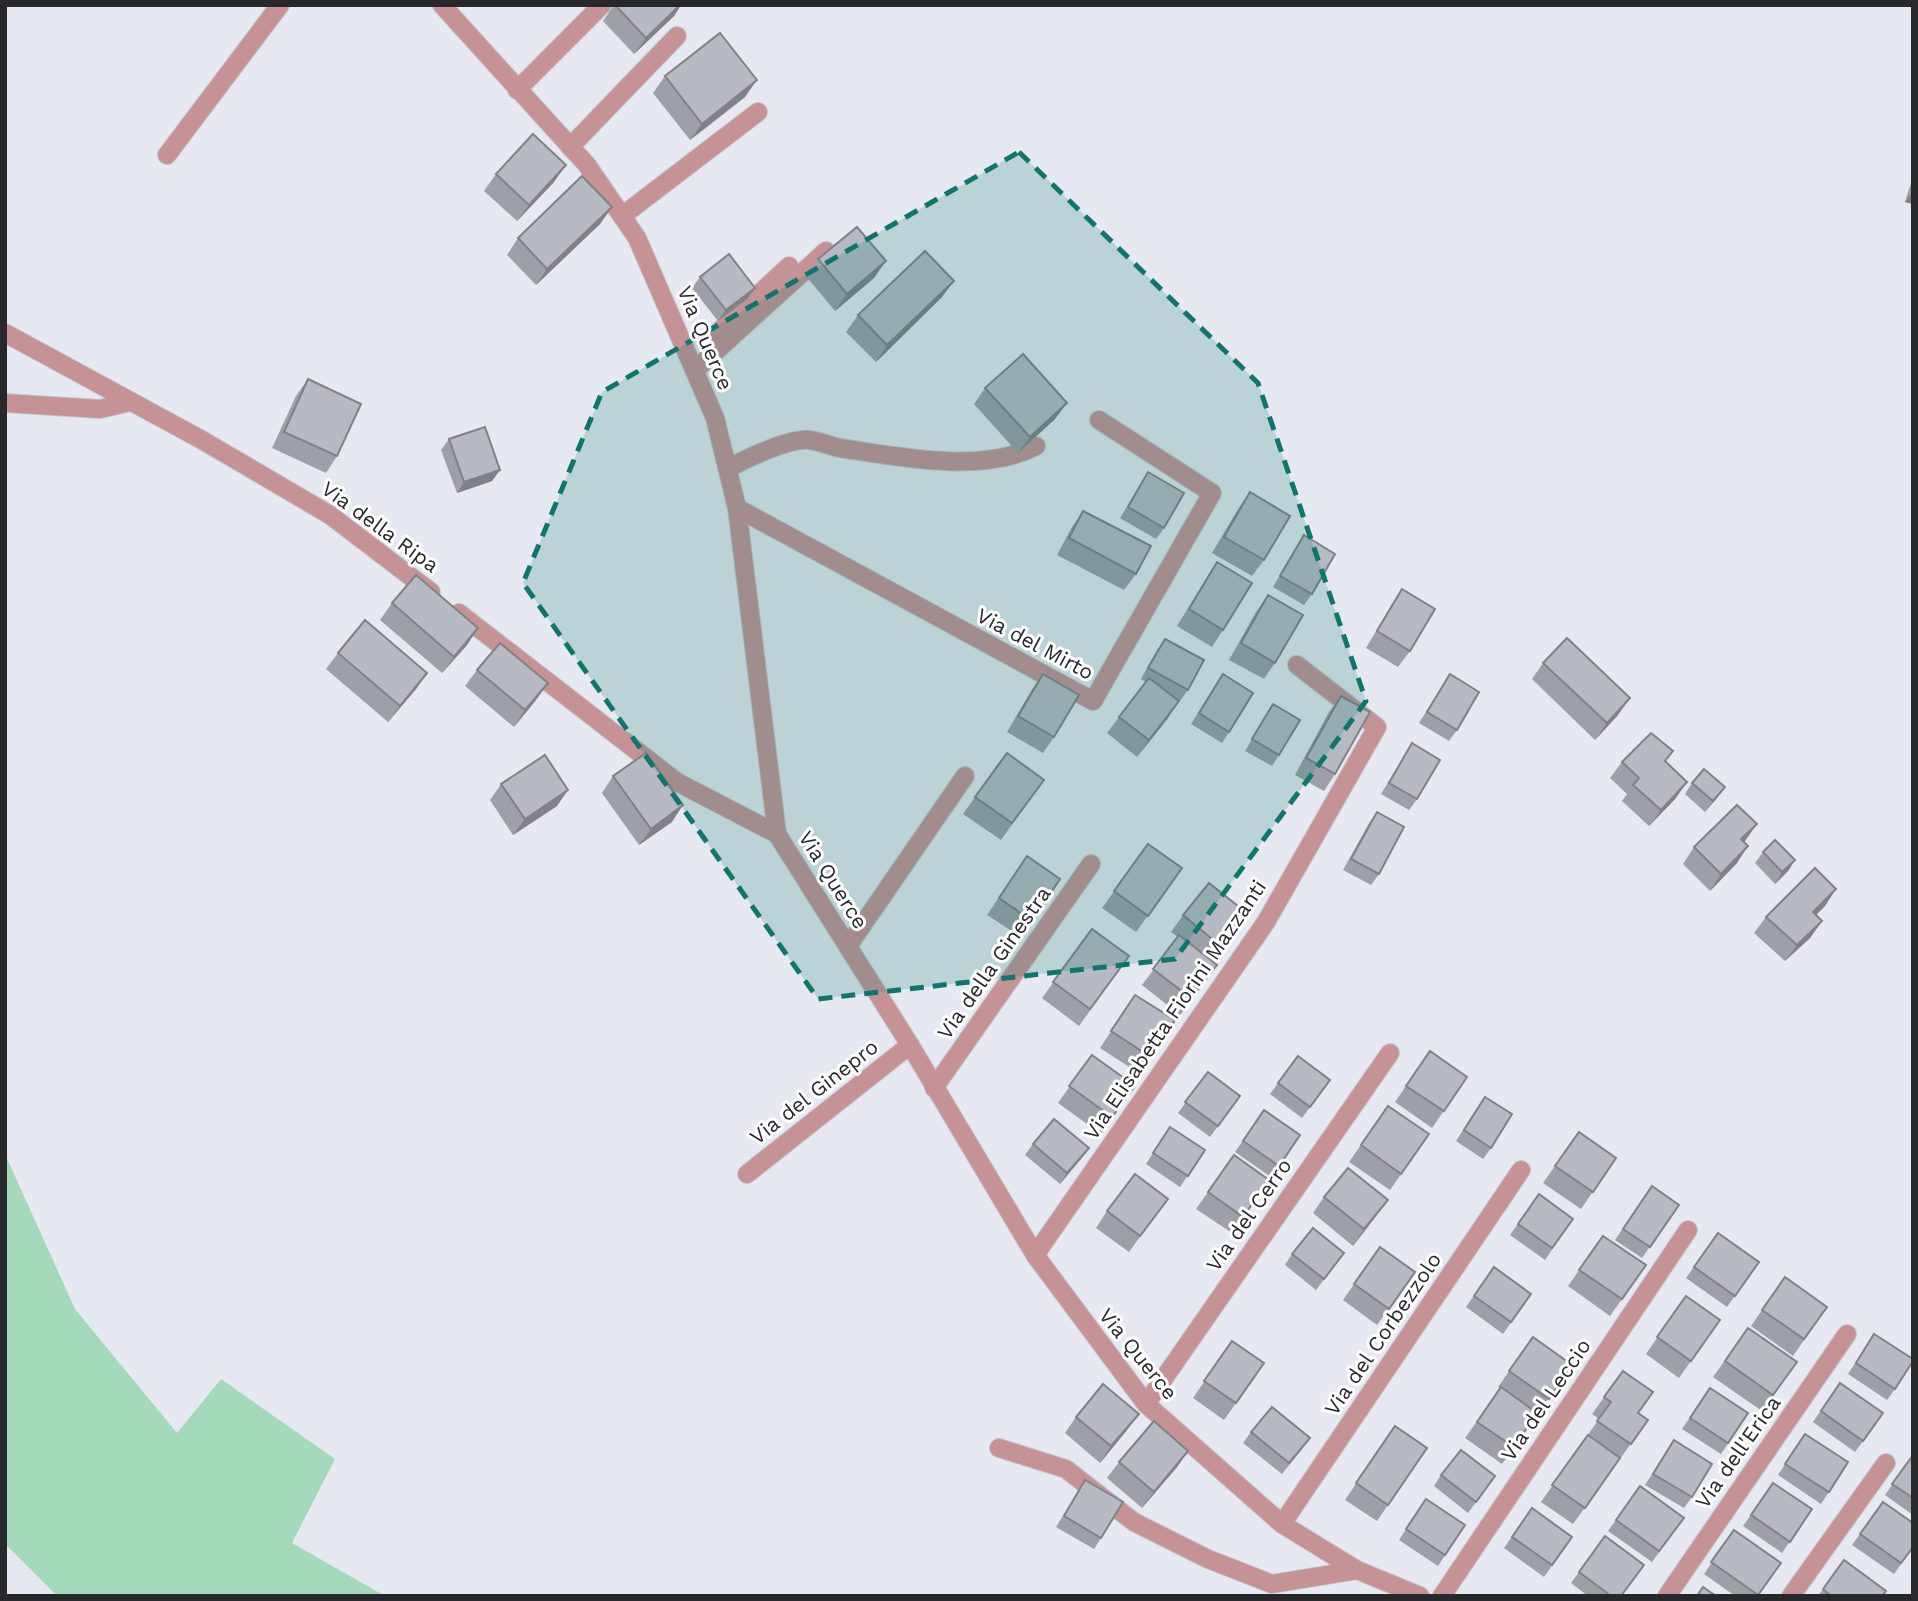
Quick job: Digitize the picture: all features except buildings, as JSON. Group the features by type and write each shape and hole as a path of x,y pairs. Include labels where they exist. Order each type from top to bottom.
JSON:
{"street":[{"path":"167,155 280,5"},
{"name":"Via Querce","path":"442,5 587,165 637,238 715,418 728,469 737,508 777,834 911,1045 1035,1255 1146,1404 1282,1524 1357,1570 1420,1596"},
{"path":"517,90 602,5"},
{"path":"570,147 677,36"},
{"path":"622,216 758,112"},
{"path":"693,364 825,251"},
{"path":"693,364 789,266"},
{"name":"Via della Ripa","path":"5,333 330,515 677,782 777,834"},
{"path":"5,403 100,409 130,402"},
{"name":"Via del Mirto","path":"737,508 1093,701 1212,494 1099,420"},
{"path":"728,469 744,459 807,439 839,447 963,460 1015,457 1036,446"},
{"name":"Via Elisabetta Fiorini Mazzanti","path":"1035,1255 1266,922 1377,727 1297,665"},
{"path":"848,946 965,776"},
{"name":"Via della Ginestra","path":"934,1088 1091,864"},
{"name":"Via del Ginepro","path":"747,1174 911,1045"},
{"name":"Via del Cerro","path":"1146,1404 1390,1053"},
{"name":"Via del Corbezzolo","path":"1282,1524 1521,1170"},
{"name":"Via del Leccio","path":"1442,1596 1688,1230"},
{"name":"Via dell'Erica","path":"1667,1596 1847,1334"},
{"path":"999,1448 1066,1469 1133,1522 1208,1559 1272,1584 1357,1570"},
{"path":"1791,1596 1886,1463"}],"highlighted area":[{"path":"1019,152 1258,383 1366,701 1175,959 818,999 523,583 602,392"}],"green space":[{"path":"5,1154 75,1309 177,1433 221,1379 335,1459 292,1543 385,1596 57,1596 5,1544"}]}
